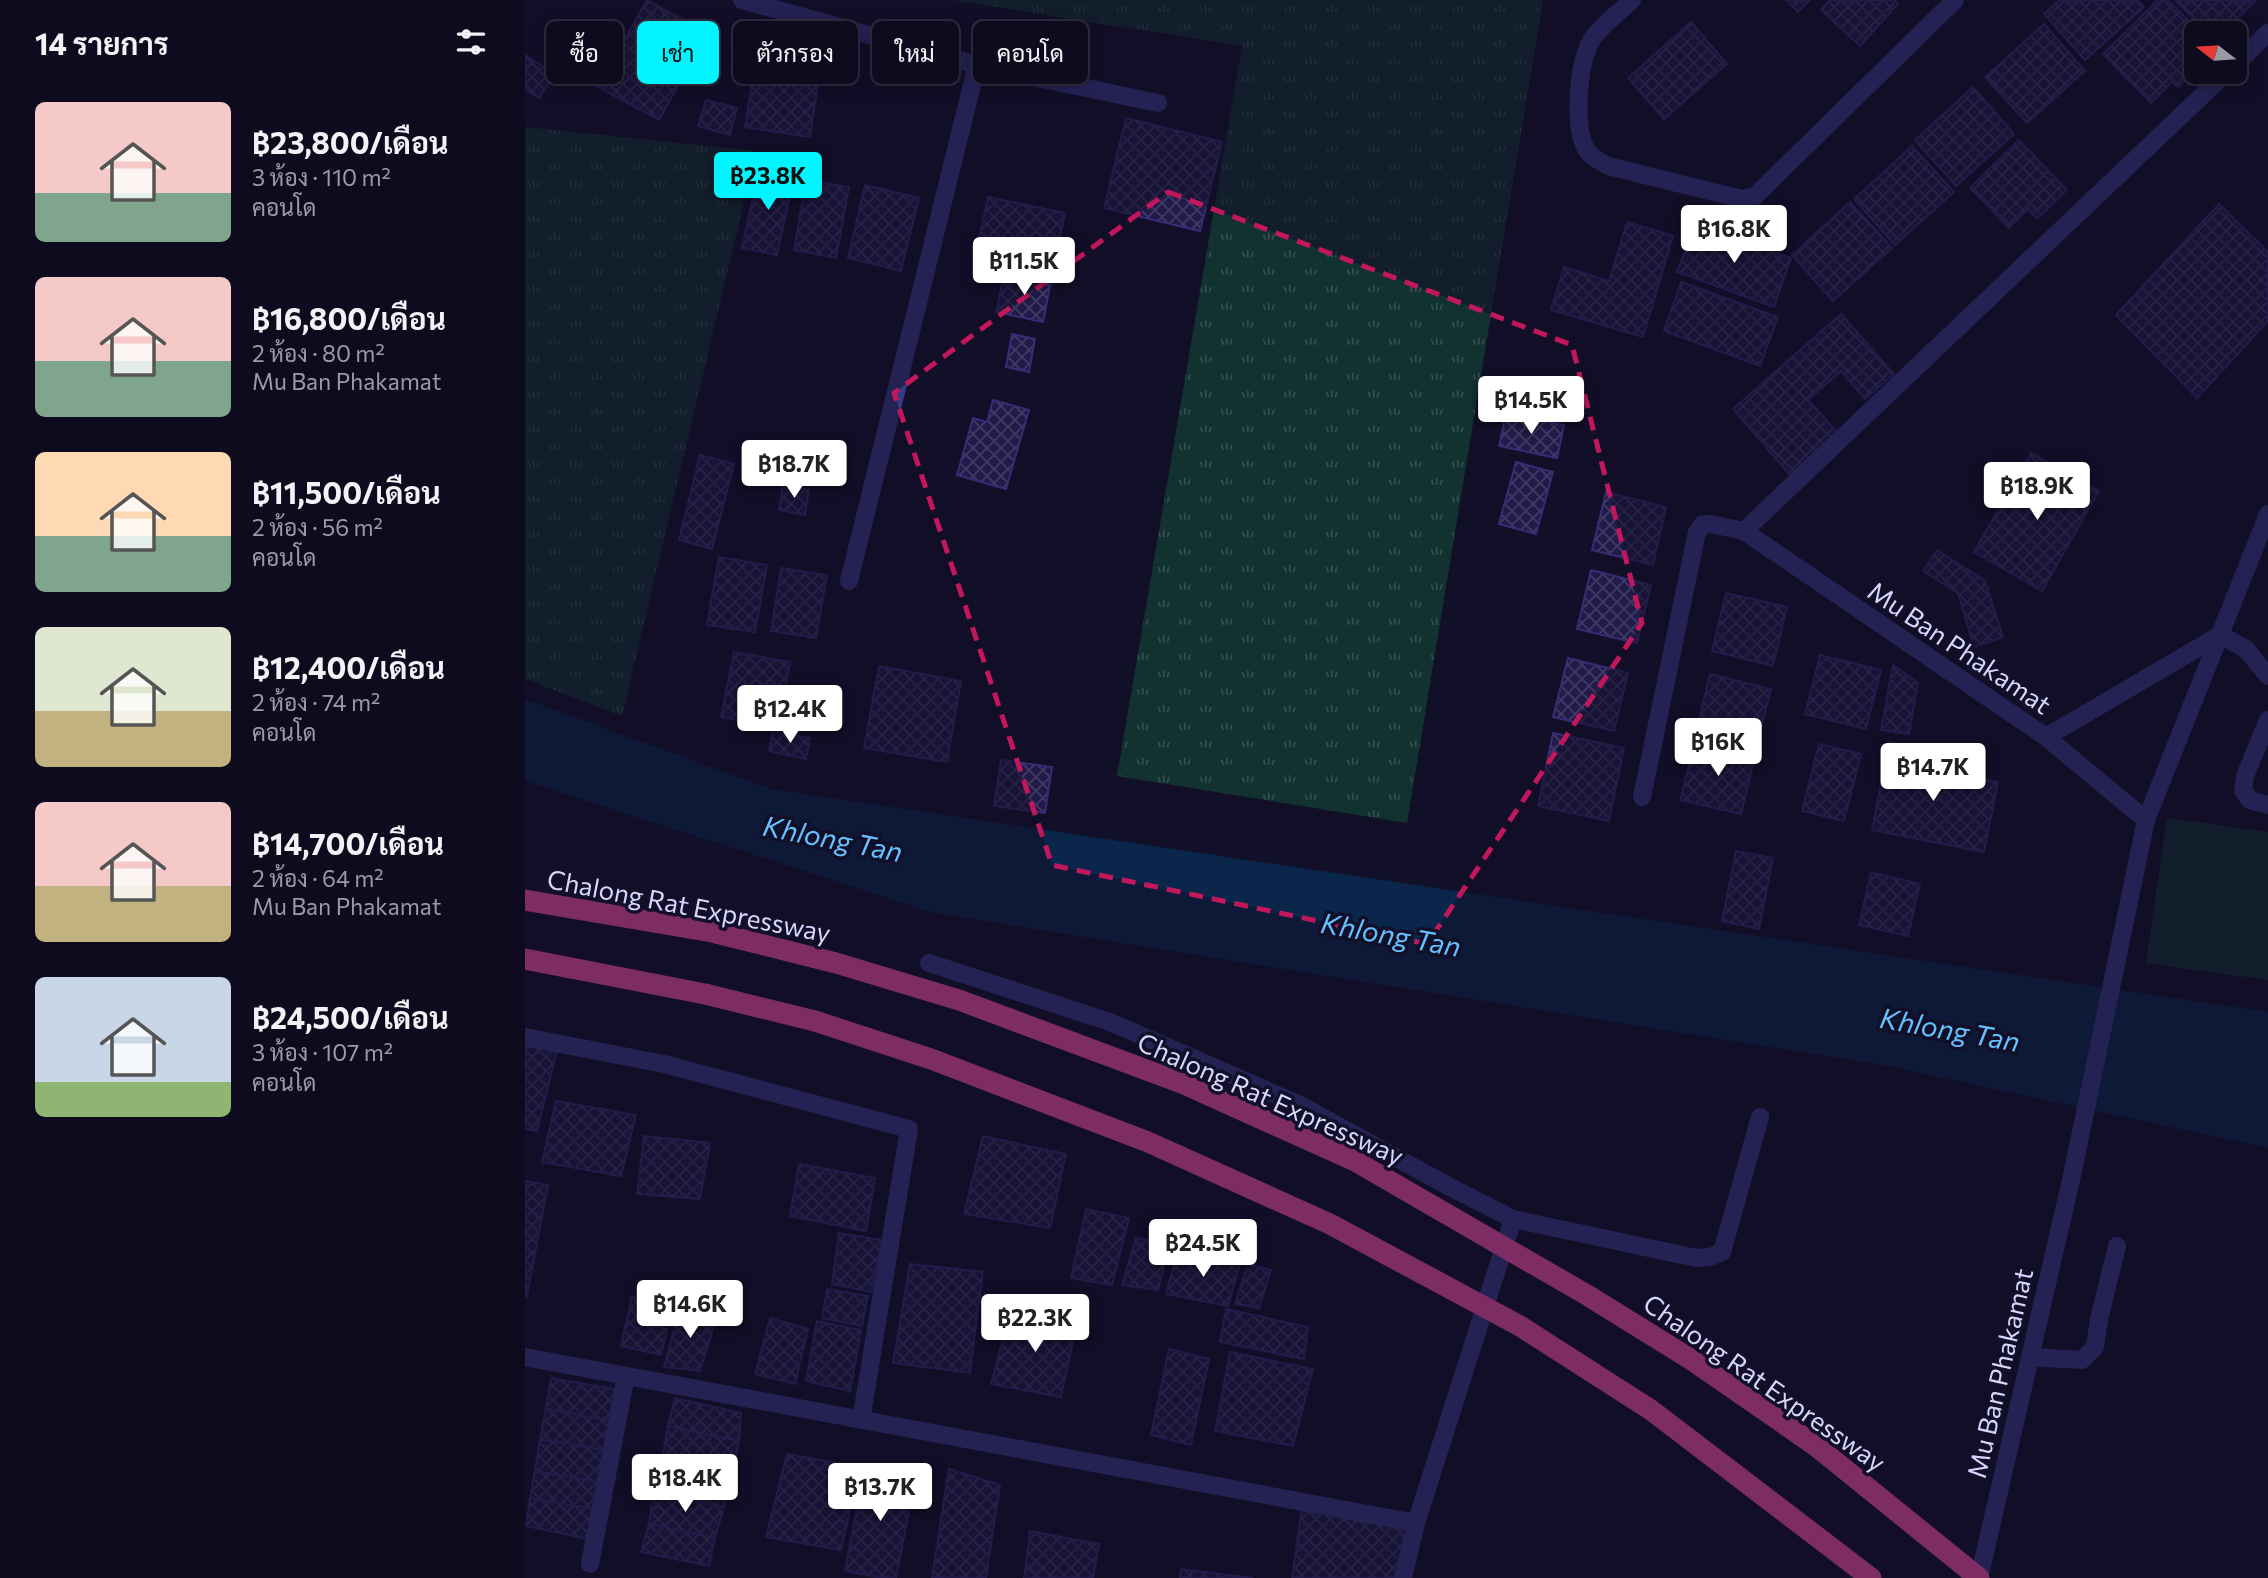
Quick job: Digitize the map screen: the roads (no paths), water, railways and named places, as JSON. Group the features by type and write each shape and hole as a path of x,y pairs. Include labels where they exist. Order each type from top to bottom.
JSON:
{"highway":[{"name":"Chalong Rat Expressway","path":"525,900 712,932 836,963 959,1000 1184,1084 1355,1161 1587,1295 1692,1360 1816,1446 1979,1578"},
{"path":"525,959 705,994 803,1018 931,1059 1148,1142 1330,1224 1520,1326 1651,1410 1871,1578"}],"street":[{"path":"743,0 973,64"},
{"path":"1632,0 1593,38 1581,65 1578,128 1585,148 1608,166 1742,199 1754,197 1955,0"},
{"path":"2247,53 2268,33"},
{"path":"849,581 973,81"},
{"path":"1068,84 1158,103"},
{"path":"1744,531 2214,84"},
{"path":"2268,514 2220,635 2246,649 2268,676"},
{"name":"Mu Ban Phakamat","path":"1642,797 1697,531 1703,524 1744,531 2046,737 2220,635"},
{"name":"Mu Ban Phakamat","path":"1979,1578 2071,1180 2146,820 2220,635"},
{"path":"2268,720 2245,776 2243,792 2250,800 2268,804"},
{"path":"2046,737 2146,820"},
{"path":"929,963 1110,1021 1298,1104 1513,1219 1696,1258 1710,1258 1722,1252 1760,1117"},
{"path":"525,1037 664,1064 909,1129 861,1420"},
{"path":"1403,1578 1416,1523 1513,1219"},
{"path":"2030,1357 2082,1360 2095,1347 2117,1246"},
{"path":"525,1357 1416,1523"},
{"path":"590,1564 626,1376"}],"water":[{"name":"Khlong Tan","path":"525,699 771,789 2268,1012 2268,1148 1883,1065 935,913 525,781"}]}
